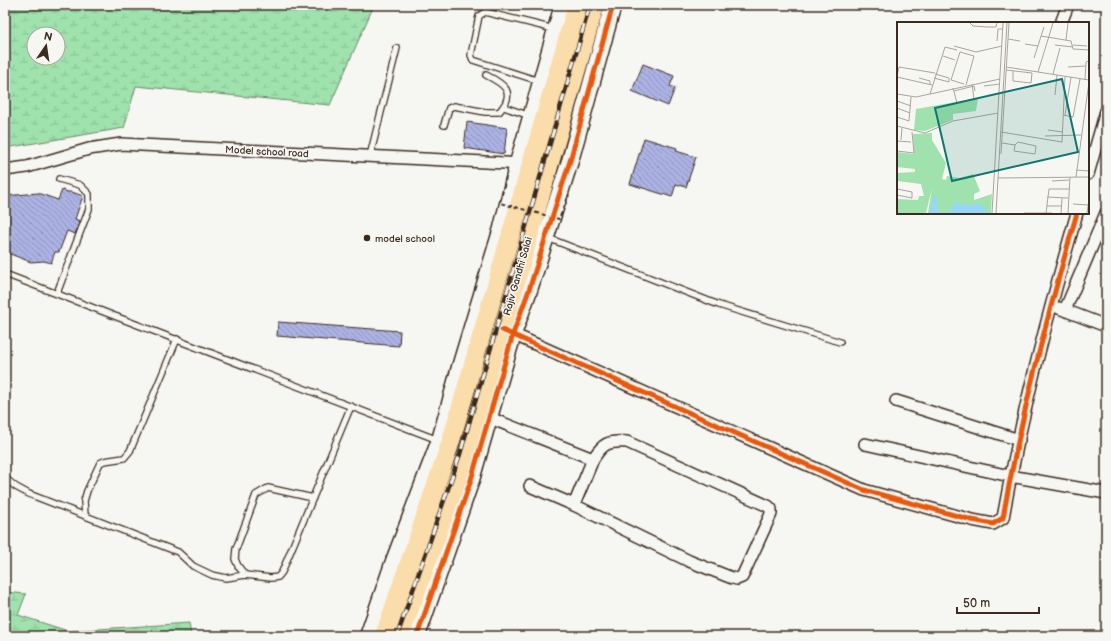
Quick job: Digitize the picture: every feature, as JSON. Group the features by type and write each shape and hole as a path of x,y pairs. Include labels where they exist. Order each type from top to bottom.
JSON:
{"main road":[{"name":"Rajiv Gandhi Salai","path":"384,636 445,442 525,164 577,5"},
{"name":"Rajiv Gandhi Salai","path":"400,636 468,450 507,332 573,117 595,5"}],"street":[{"path":"525,164 531,116 563,5"},
{"path":"417,636 471,480 490,418 507,332 529,290 570,162 573,117 613,5"},
{"path":"1062,22 1068,5"},
{"path":"1089,170 1106,111"},
{"name":"Model school road","path":"5,170 27,167 89,149 121,144 525,164"},
{"path":"1065,310 1106,213"},
{"path":"507,332 864,490 972,520 993,524 1003,518 1010,476 1050,305 1077,214"},
{"path":"1050,305 1106,326"},
{"path":"896,401 1019,440"},
{"path":"490,418 593,459"},
{"path":"368,636 394,561 445,442"},
{"path":"530,486 574,505 689,560 728,577 737,579 745,574 772,511 768,506 627,442 607,444 600,448 593,459 574,505"},
{"path":"865,444 1010,476 1106,493"}],"lane":[{"path":"541,81 473,60 471,54 479,16 484,12 556,30"},
{"path":"370,156 397,48"},
{"path":"444,125 449,108 454,106 485,112 499,112 504,107 507,97 507,89 502,83 486,75"},
{"path":"504,107 531,116"},
{"path":"57,293 89,209 89,194 80,185 59,179"},
{"path":"546,237 719,305 840,342"},
{"path":"5,274 445,442"},
{"path":"84,516 84,501 87,491 100,464 104,461 124,458 130,451 177,339"},
{"path":"5,478 16,487 29,494 178,552 193,566 212,575 226,578 245,575 271,578 278,577 282,572 351,406"},
{"path":"245,575 238,566 236,549 256,495 268,488 313,498"}],"path":[{"path":"506,178 500,203 559,219 569,195"}],"green space":[{"path":"5,5 374,5 330,105 136,86 124,128 5,148"},
{"path":"5,592 26,594 18,615 68,631 189,623 191,636 5,636"}],"building":[{"path":"643,64 674,76 670,86 675,88 668,106 632,91"},
{"path":"467,122 507,128 504,154 464,148"},
{"path":"644,138 677,148 676,151 696,157 686,187 676,184 672,197 630,184"},
{"path":"62,190 83,196 75,219 80,221 75,234 67,231 59,252 55,252 51,263 44,261 31,262 5,252 5,196 38,193 58,200"},
{"path":"278,322 400,331 399,346 277,336"}],"railway":[{"path":"397,636 460,454 590,5"}],"cycle path":[{"path":"417,636 471,480 513,334 529,290 570,161 613,5"},
{"path":"502,330 864,490 972,520 993,524 1003,518 1018,441 1036,364 1077,214"}],"place":[{"name":"model school","path":"367,238"}]}
